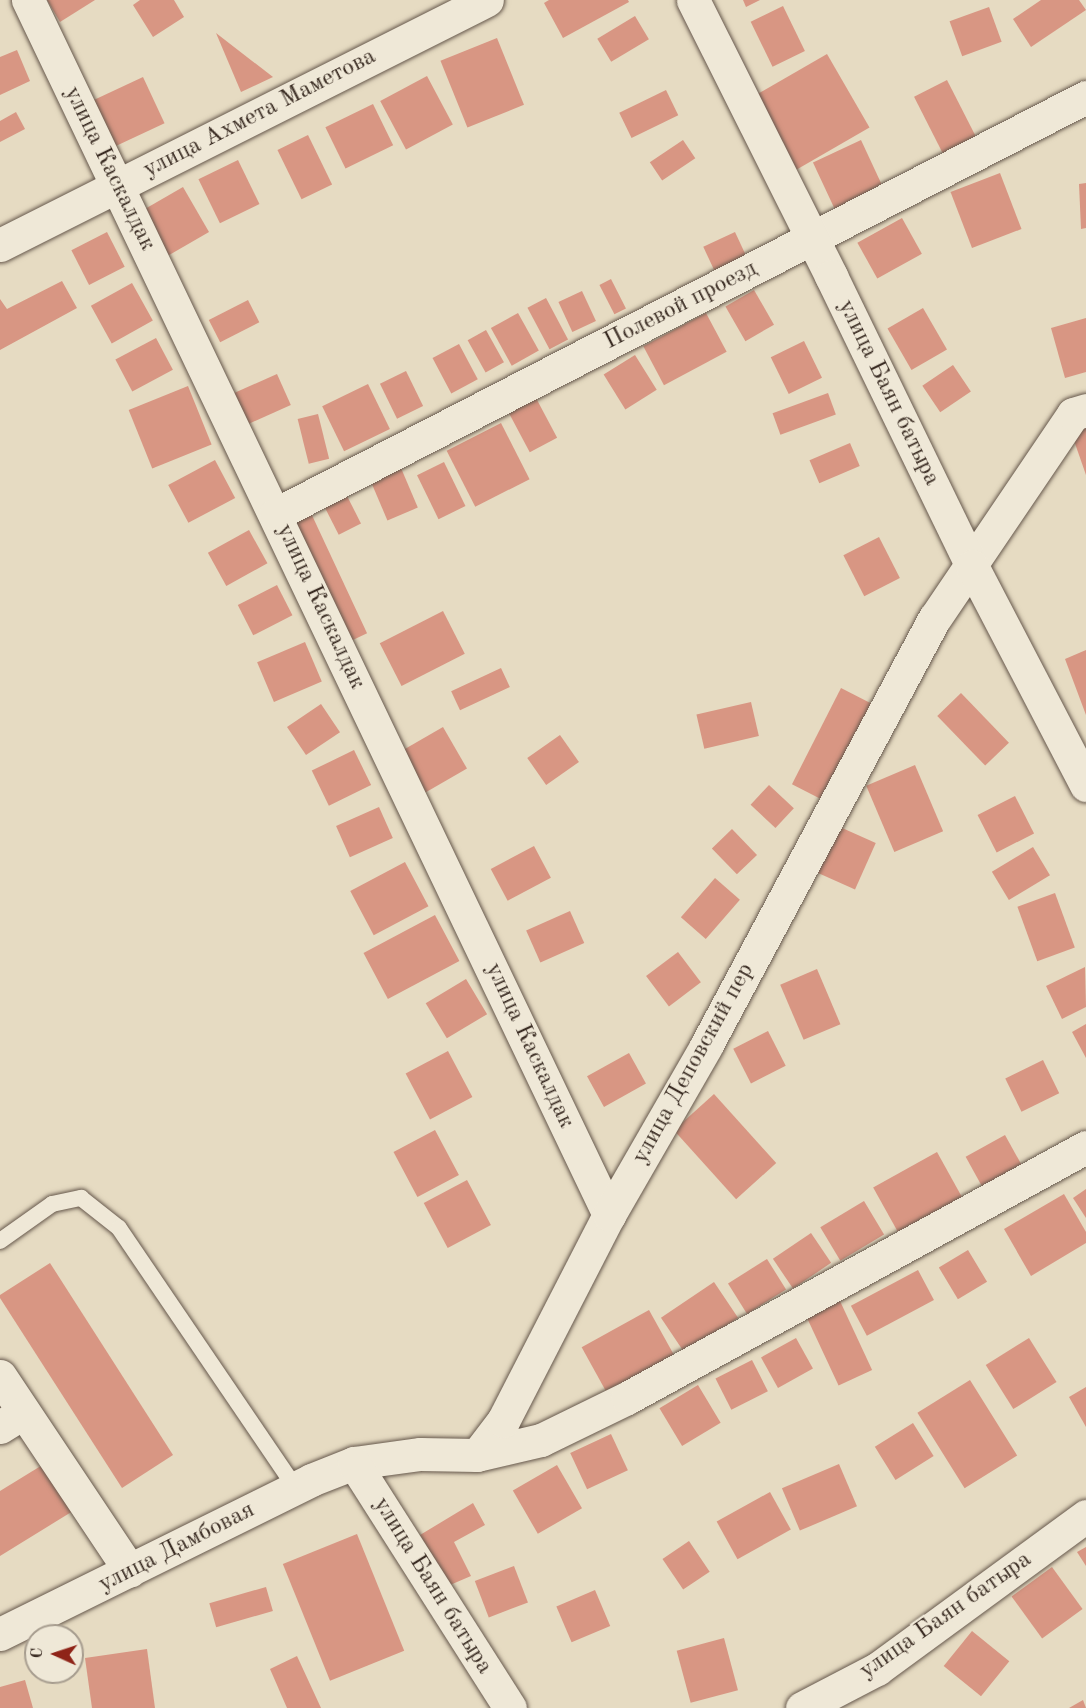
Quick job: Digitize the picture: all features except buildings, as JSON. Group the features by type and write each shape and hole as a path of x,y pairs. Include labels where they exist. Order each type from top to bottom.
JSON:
{"street":[{"name":"улица Каскалдак","path":"28,0 276,514 609,1215"},
{"name":"улица Ахмета Маметова","path":"0,245 487,0"},
{"name":"улица Баян батыра","path":"693,0 813,238 972,566 1082,767"},
{"name":"Полевой проезд","path":"276,514 1086,97"},
{"name":"улица Деповский пер","path":"477,1455 503,1421 609,1215 706,1046 935,618 1073,414 1086,410"},
{"path":"354,1463 420,1454 477,1455 541,1440 627,1398 1086,1147"},
{"path":"0,1376 12,1420 130,1571"},
{"name":"улица Баян батыра","path":"354,1463 510,1708"},
{"name":"улица Дамбовая","path":"0,1634 296,1488 354,1463"},
{"name":"улица Баян батыра","path":"802,1708 877,1669 1086,1516"}],"lane":[{"path":"0,1241 52,1204 81,1198 119,1228 296,1488"}]}
